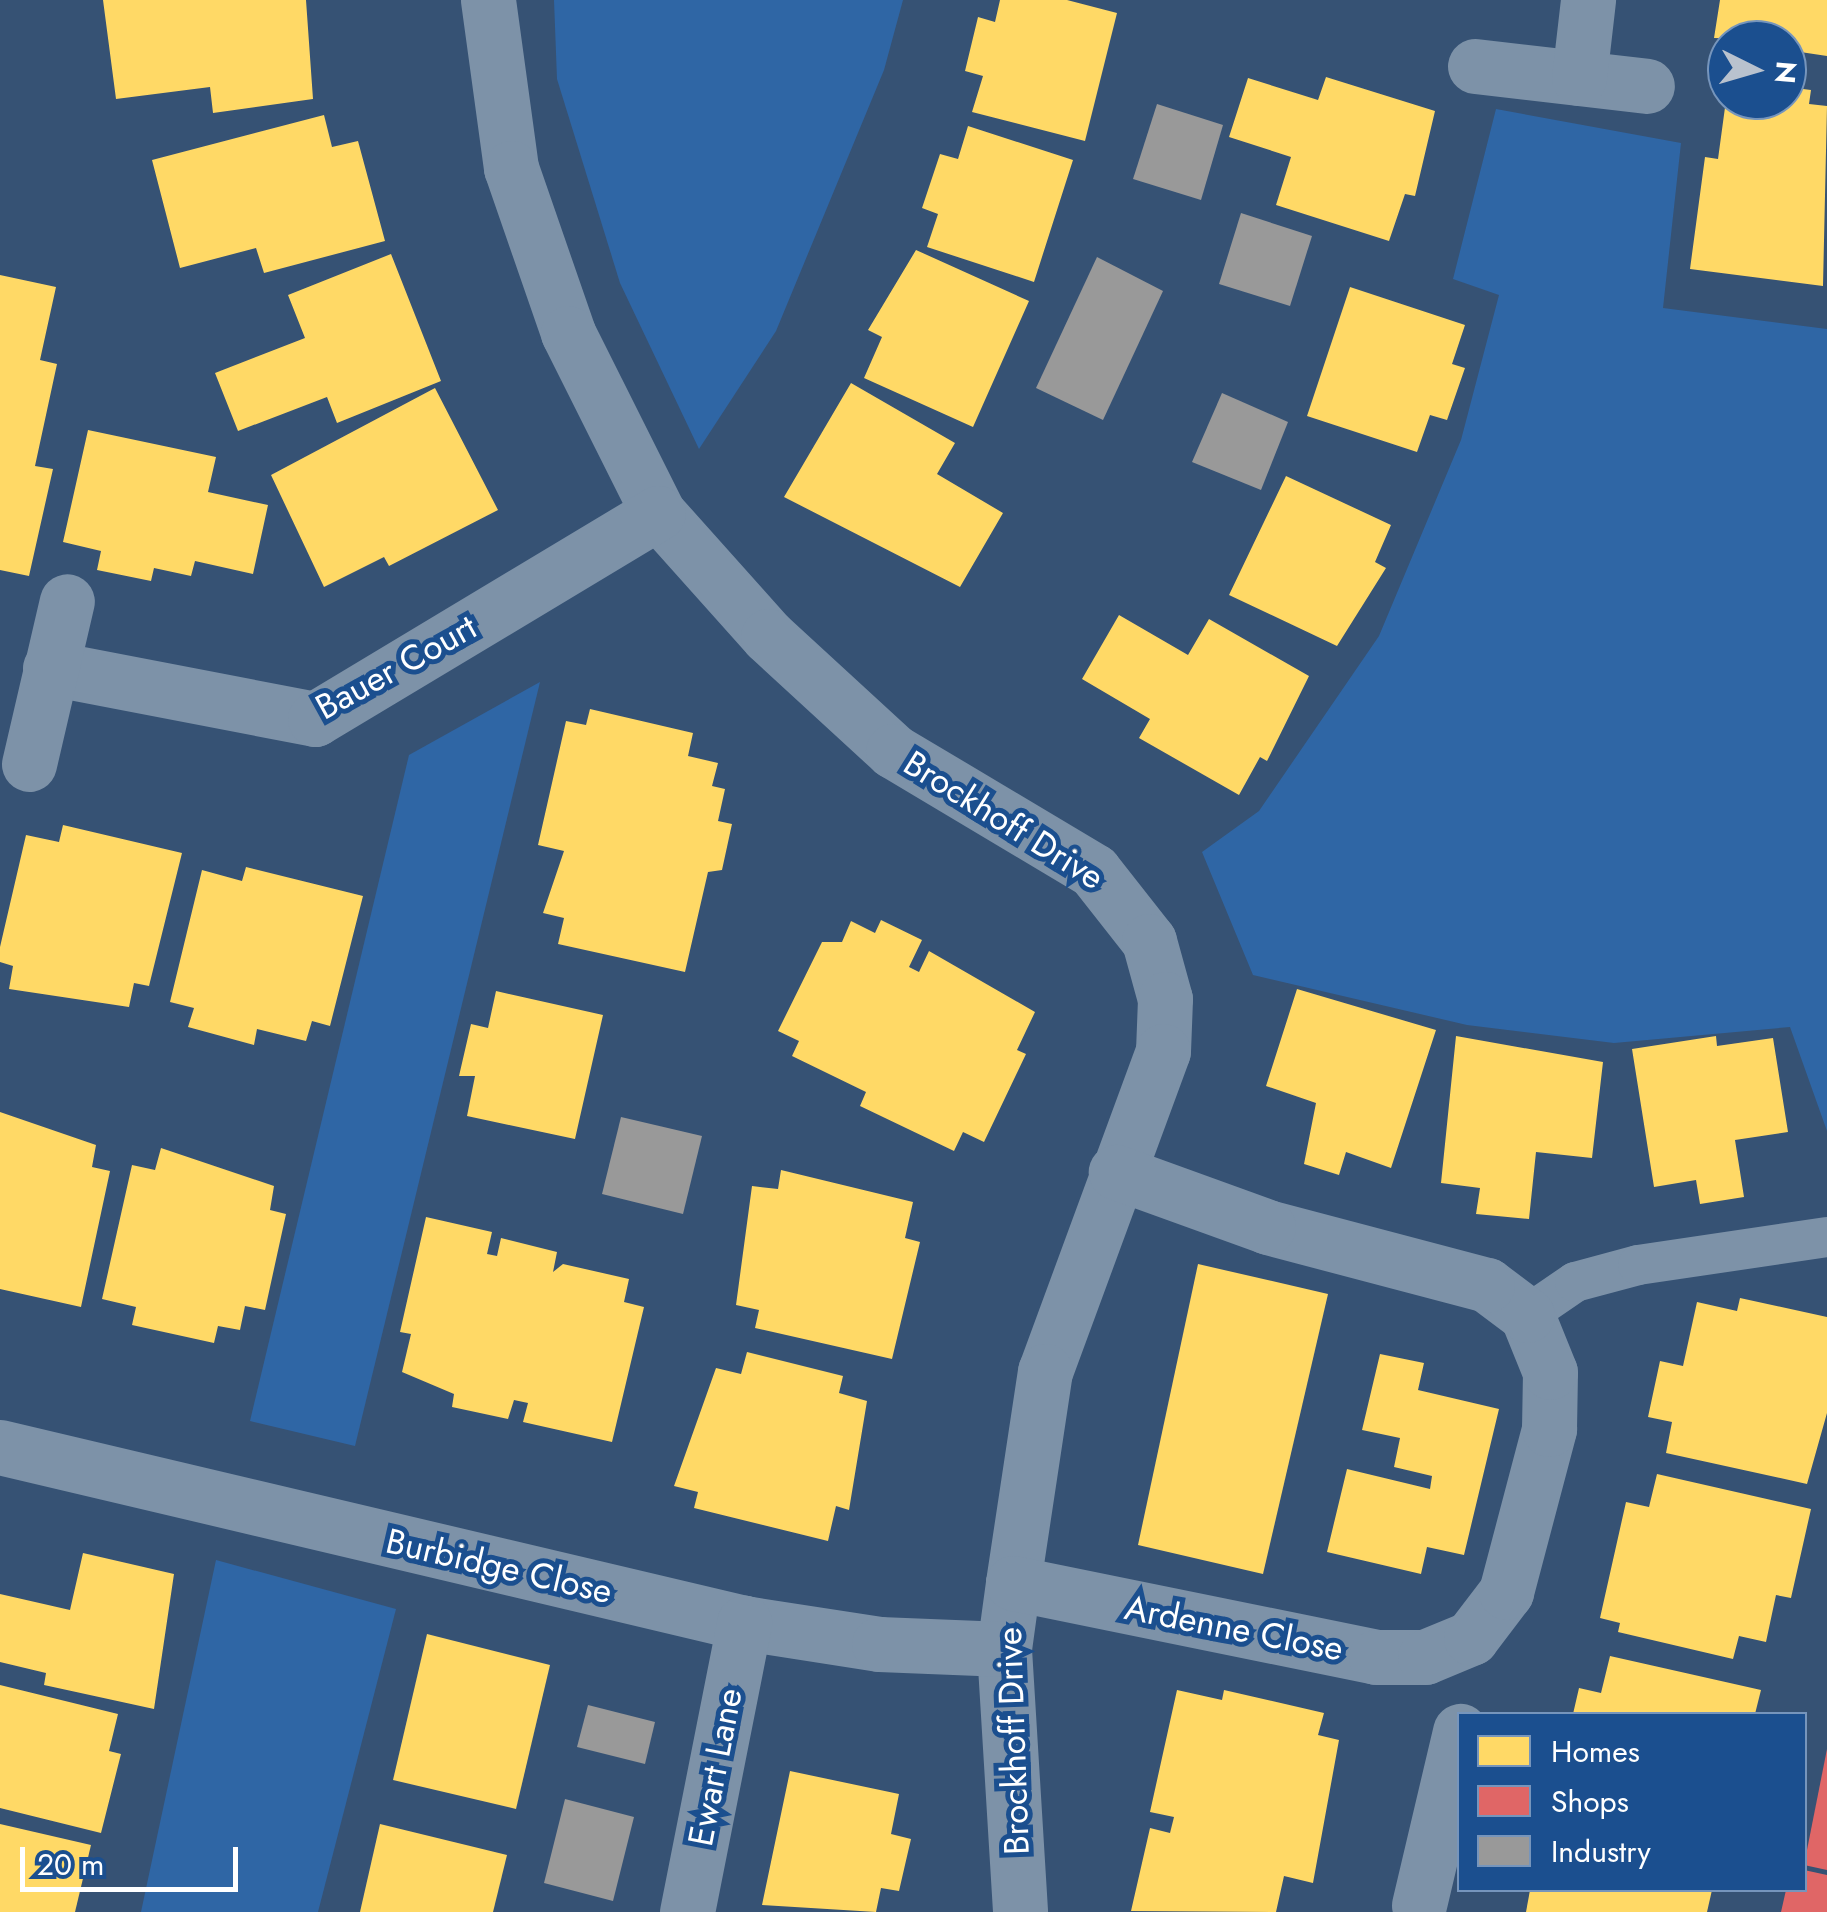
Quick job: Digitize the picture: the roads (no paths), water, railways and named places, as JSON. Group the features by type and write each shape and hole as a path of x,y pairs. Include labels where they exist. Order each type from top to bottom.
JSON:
{"street":[{"name":"Brockhoff Drive","path":"488,0 510,168 568,333 658,514 768,636 893,751 1094,871 1125,899 1149,941 1164,1016 1163,1051 1045,1371 1004,1649 1020,1912"},
{"path":"1579,78 1588,0"},
{"path":"1476,66 1646,86"},
{"name":"Bauer Court","path":"50,668 315,719 658,514"},
{"path":"28,764 67,601"},
{"path":"1116,1172 1268,1227 1487,1285 1527,1314"},
{"name":"Ardenne Close","path":"1013,1583 1376,1657 1425,1657 1471,1638 1506,1592 1548,1430 1550,1372 1527,1314"},
{"name":"Burbidge Close","path":"0,1447 744,1622 880,1644 1004,1649"},
{"name":"Ewart Lane","path":"687,1912 744,1622"},
{"path":"1454,1644 1463,1712"},
{"path":"1419,1905 1457,1744"}],"lane":[{"path":"1527,1314 1575,1282 1622,1270 1827,1237"}]}
